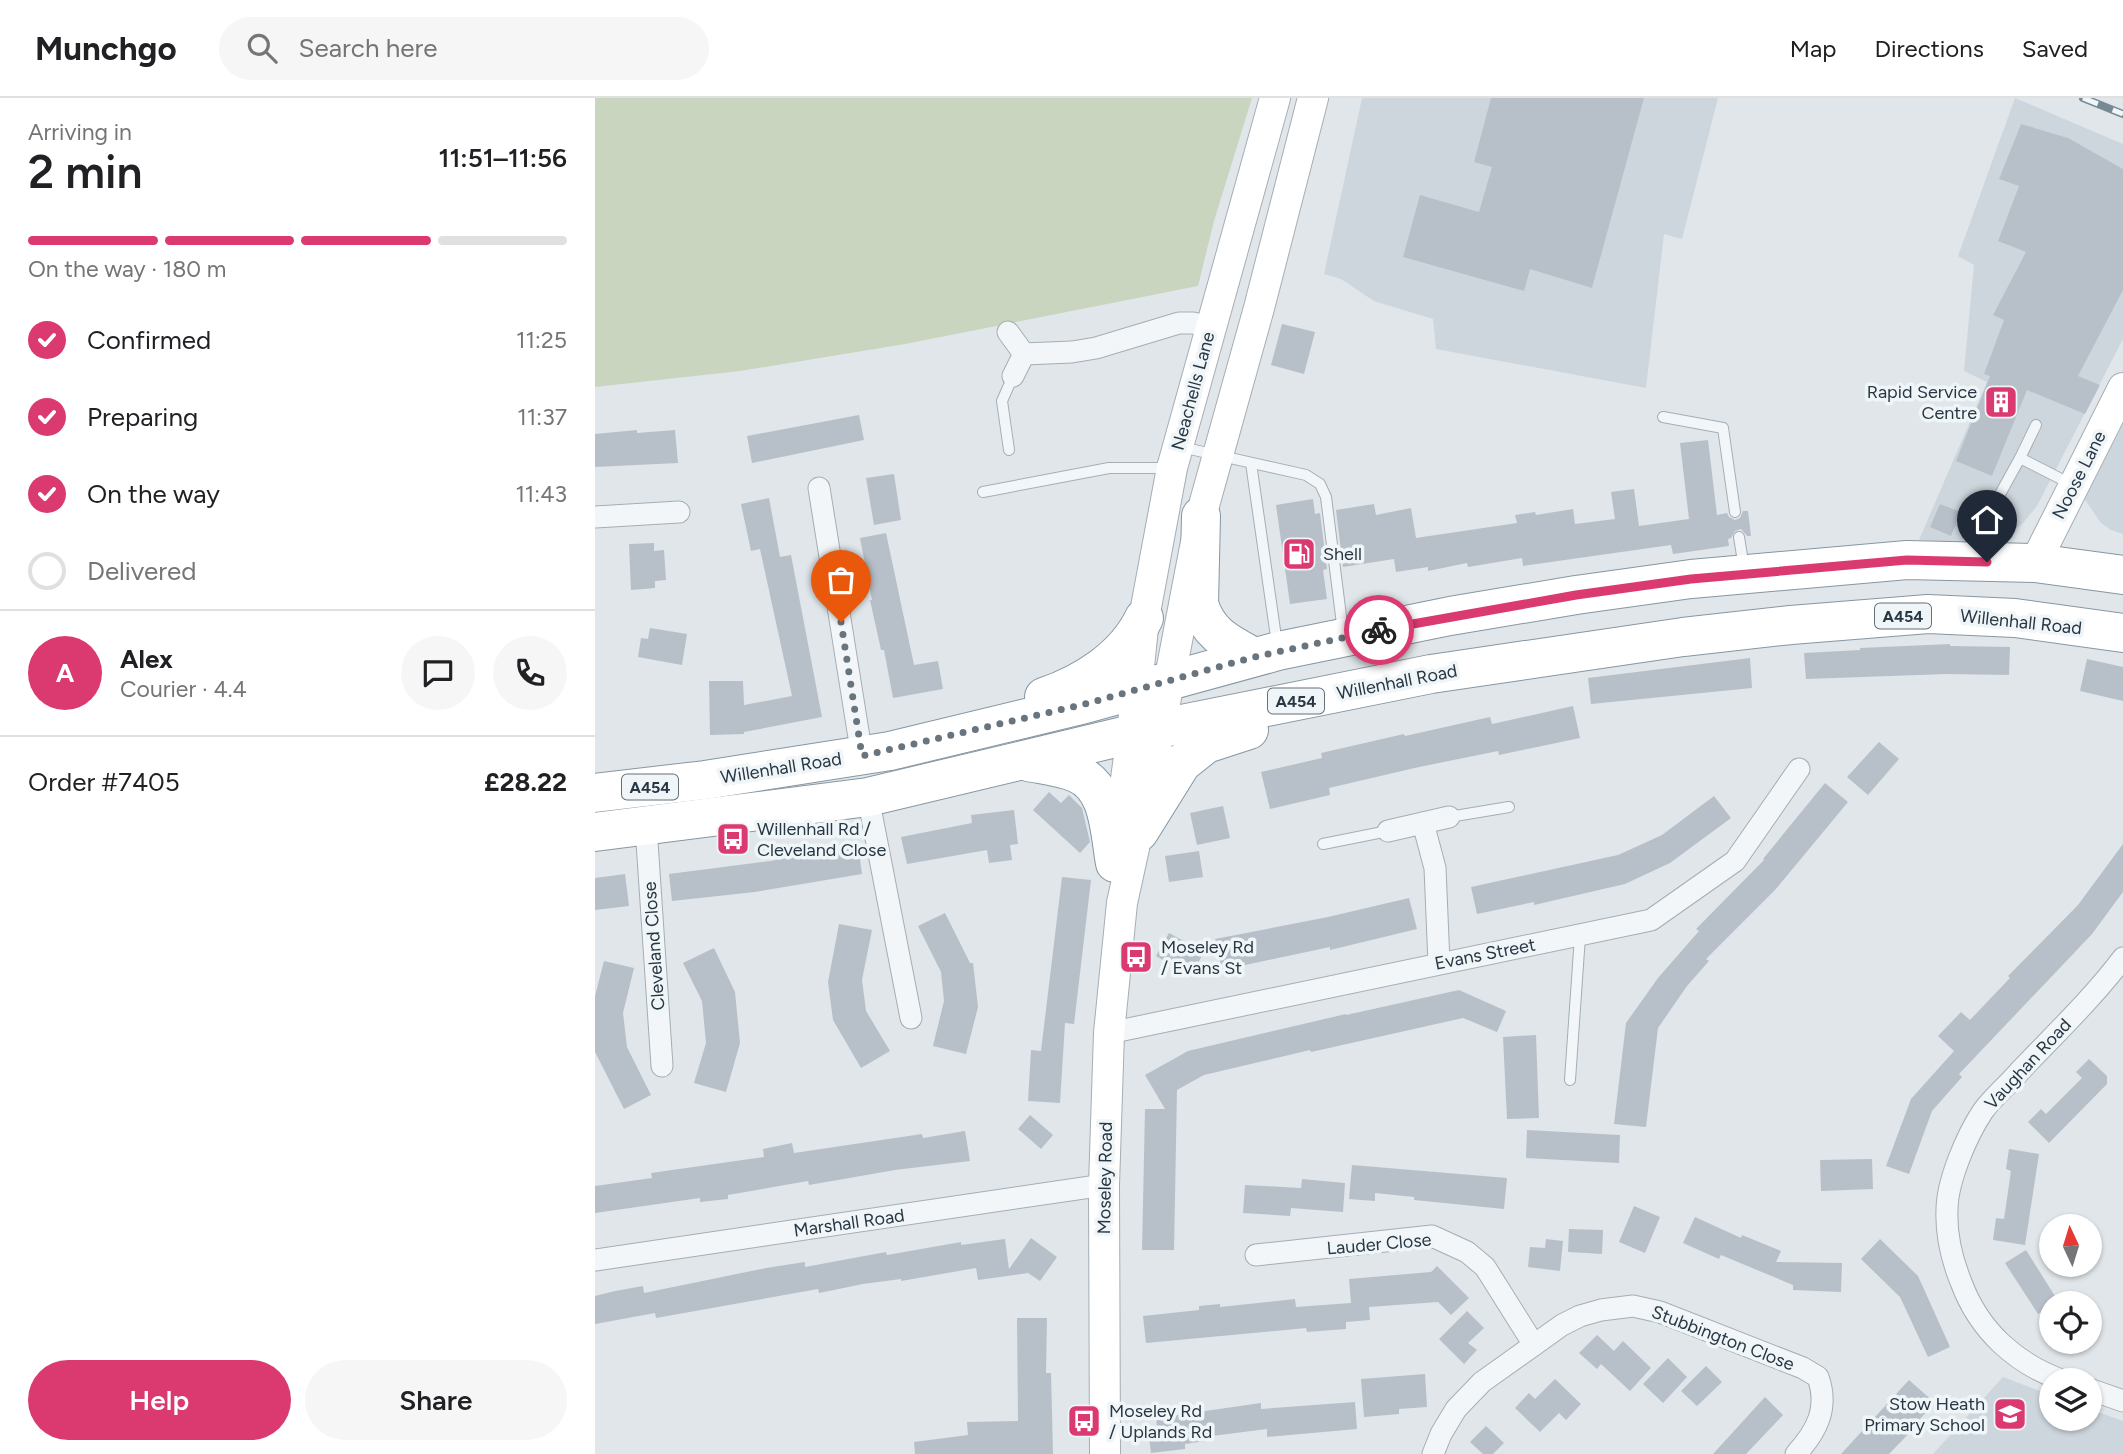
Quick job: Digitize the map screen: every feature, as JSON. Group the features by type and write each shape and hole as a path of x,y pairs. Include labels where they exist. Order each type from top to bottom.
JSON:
{"highway":[{"path":"1201,516 1199,604 1203,617 1219,638 1266,654"},
{"name":"Willenhall Road","path":"595,793 705,780 876,753 1085,704 1266,654 1450,616 1576,595 1745,574 1907,560 2035,563 2123,575"},
{"name":"Willenhall Road","path":"595,832 868,797 1146,731 1431,674 1683,637 1928,614 2015,618 2123,633"},
{"path":"876,753 1052,694 1084,678 1121,653 1135,636 1143,618"},
{"path":"1139,832 1182,763 1206,744 1256,728 1382,697 1431,674"},
{"path":"1023,760 1076,773 1094,784 1102,797 1115,863"}],"street":[{"name":"Neachells Lane","path":"1152,685 1143,618 1175,457 1275,98"},
{"path":"1152,685 1251,339 1313,98"},
{"path":"1024,354 1096,348 1179,323 1193,323 1251,339"},
{"path":"1008,331 1024,354"},
{"path":"1013,376 1024,354"},
{"name":"Noose Lane","path":"2035,563 2123,388"},
{"path":"819,488 876,753"},
{"path":"595,517 679,512"},
{"name":"Moseley Road","path":"1105,1454 1104,1185 1109,1033 1122,903 1139,832 1152,685"},
{"name":"Moseley Road","path":"1122,903 1115,863 1146,731"},
{"name":"Evans Street","path":"1109,1033 1651,920 1735,861 1799,769"},
{"path":"868,797 911,1018"},
{"path":"1388,831 1449,817"},
{"path":"1423,823 1435,868 1439,963"},
{"name":"Cleveland Close","path":"646,827 662,1066"},
{"name":"Vaughan Road","path":"2039,1371 2013,1355 1987,1329 1969,1305 1949,1235 1949,1192 1971,1132 1984,1110 2120,970"},
{"name":"Marshall Road","path":"595,1260 1104,1185"},
{"name":"Lauder Close","path":"1256,1255 1432,1236 1467,1252 1485,1267 1534,1345"},
{"name":"Stubbington Close","path":"1433,1454 1456,1409 1482,1381 1580,1316 1609,1308 1633,1306 1660,1312 1803,1368 1818,1377 1823,1398 1820,1419 1811,1437 1796,1454"},
{"path":"2102,1394 2123,1401"}],"lane":[{"path":"1010,450 1002,401 1013,376"},
{"path":"1663,417 1723,428 1735,512"},
{"path":"1963,561 2036,425"},
{"path":"983,492 1175,457 1218,456 1306,475 1320,484 1326,497 1344,637"},
{"path":"2020,458 2074,485"},
{"path":"1251,463 1266,654"},
{"path":"1739,537 1745,574"},
{"path":"1449,817 1509,807"},
{"path":"1323,844 1388,831"},
{"path":"1570,1080 1580,936"}],"shaded area":[{"path":"1362,98 1718,98 1682,239 1664,234 1646,388 1436,349 1433,319 1374,301 1341,279 1324,274"},
{"path":"2015,98 2123,144 2123,339 2037,506 2023,523 2002,540 1967,543 1919,540 1987,382 1964,371 1974,265 1958,256"},
{"path":"2123,423 2123,534 2101,523 2084,498"},
{"name":"Stow Heath Primary School","path":"2003,1377 2039,1390 2039,1431 2102,1431 2102,1413 2123,1421 2123,1454 1933,1454"}],"green space":[{"path":"595,98 1252,98 1214,221 1198,286 905,344 740,371 595,387"}],"building":[{"path":"1491,98 1644,98 1592,288 1530,269 1524,291 1403,257 1420,195 1479,212 1492,167 1474,162"},
{"path":"2021,124 2068,138 2123,169 2123,290 2078,376 2100,385 2085,414 2027,390 1992,476 1956,461 1990,376 1984,374 2004,320 1993,315 2026,252 1998,241 2019,186 1999,179"},
{"path":"1282,324 1315,332 1304,374 1271,365"},
{"path":"859,415 864,440 752,463 747,436"},
{"path":"637,430 637,433 675,430 678,463 595,467 595,434"},
{"path":"1708,440 1717,515 1727,513 1735,520 1740,518 1743,511 1748,511 1751,536 1747,536 1741,529 1735,531 1728,539 1729,546 1673,554 1671,545 1523,566 1522,558 1468,567 1467,563 1428,571 1428,567 1396,572 1394,559 1343,567 1336,510 1374,504 1376,515 1411,508 1416,538 1517,523 1515,515 1535,512 1536,515 1573,509 1575,524 1615,519 1611,492 1634,489 1639,526 1689,519 1680,443"},
{"path":"894,474 901,520 874,525 866,478"},
{"path":"769,498 780,557 791,555 822,717 744,734 710,735 709,681 743,681 744,705 792,696 760,549 751,551 741,504"},
{"path":"1313,499 1315,514 1320,513 1327,569 1323,570 1327,599 1290,604 1276,505"},
{"path":"1940,504 1961,512 1951,536 1930,527"},
{"path":"886,533 914,665 938,661 943,689 893,698 884,650 881,650 870,600 860,538"},
{"path":"654,543 654,551 664,550 666,580 655,581 655,588 631,590 629,544"},
{"path":"650,628 687,634 682,665 638,657 641,638 648,639"},
{"path":"1950,644 2010,647 2009,675 1947,674 1806,679 1804,653"},
{"path":"1750,658 1752,688 1591,704 1588,678"},
{"path":"2087,659 2123,667 2123,701 2080,691"},
{"path":"1573,706 1580,738 1499,755 1498,751 1419,767 1329,788 1330,795 1270,809 1261,772 1322,758 1321,753 1404,734 1405,736 1490,717 1492,724"},
{"path":"1879,742 1899,759 1868,795 1847,777"},
{"path":"1825,783 1848,802 1775,890 1706,959 1709,961 1687,986 1658,1028 1646,1127 1614,1124 1626,1023 1658,978 1699,931 1696,929 1764,860"},
{"path":"1049,792 1061,803 1069,795 1082,808 1090,842 1080,853 1033,810"},
{"path":"1714,796 1731,818 1670,863 1625,884 1534,905 1534,902 1477,914 1471,887 1618,855 1662,835"},
{"path":"1223,806 1230,838 1197,845 1190,813"},
{"path":"1014,810 1018,844 1010,845 1012,860 989,863 987,850 907,864 901,837 972,823 971,815"},
{"path":"2123,844 2123,892 2092,934 1959,1074 1962,1077 1932,1111 1909,1174 1886,1166 1911,1099 1954,1051 1938,1036 1961,1012 1970,1020 2010,978 2008,976 2078,905"},
{"path":"858,845 862,874 755,892 672,901 669,874 770,861"},
{"path":"1199,851 1203,877 1169,882 1165,856"},
{"path":"625,874 629,906 595,910 595,878"},
{"path":"1062,877 1091,880 1074,1024 1065,1023 1060,1103 1028,1101 1031,1050 1041,1051"},
{"path":"1409,898 1417,929 1330,950 1330,947 1222,970 1215,939"},
{"path":"945,913 970,963 973,963 978,1007 966,1054 933,1046 944,1001 941,972 918,926"},
{"path":"839,924 872,930 862,980 866,1011 890,1051 861,1068 833,1020 828,982"},
{"path":"1169,933 1204,952 1191,976 1156,956"},
{"path":"714,948 735,992 740,1043 726,1092 694,1083 706,1043 702,1001 683,963"},
{"path":"604,961 634,968 623,1013 627,1047 651,1095 624,1109 595,1052 595,996"},
{"path":"1459,990 1506,1011 1497,1032 1463,1018 1204,1075 1177,1090 1174,1250 1142,1250 1145,1109 1165,1109 1145,1075 1188,1051"},
{"path":"1536,1035 1539,1118 1507,1119 1503,1037"},
{"path":"2089,1059 2107,1076 2107,1084 2049,1143 2028,1122 2041,1109 2046,1114 2082,1078 2076,1072"},
{"path":"1030,1115 1053,1135 1041,1149 1018,1129"},
{"path":"1527,1130 1620,1135 1619,1163 1526,1158"},
{"path":"965,1131 970,1161 895,1170 809,1185 808,1181 728,1195 728,1199 700,1202 700,1198 595,1213 595,1186 652,1178 651,1173 764,1157 763,1149 792,1143 794,1153 922,1134 923,1138"},
{"path":"2009,1149 2039,1154 2025,1245 1993,1240 1996,1218 2004,1219 2011,1171 2006,1169"},
{"path":"1872,1159 1873,1189 1821,1191 1820,1160"},
{"path":"1352,1165 1507,1178 1504,1209 1414,1200 1414,1197 1375,1193 1375,1201 1349,1199"},
{"path":"1302,1179 1345,1183 1343,1212 1291,1208 1290,1216 1243,1213 1245,1185 1301,1188"},
{"path":"1634,1206 1660,1217 1645,1253 1619,1242"},
{"path":"1695,1217 1741,1238 1742,1235 1781,1251 1776,1262 1842,1263 1841,1292 1793,1290 1793,1285 1721,1255 1719,1259 1683,1243"},
{"path":"1569,1229 1603,1230 1602,1254 1568,1252"},
{"path":"1031,1238 1057,1257 1040,1281 1028,1273 978,1280 976,1268 819,1293 818,1289 656,1318 655,1313 595,1324 595,1296 615,1291 643,1286 644,1293 805,1262 805,1267 886,1252 887,1255 961,1242 961,1245 1005,1239 1009,1269"},
{"path":"1546,1239 1563,1241 1560,1271 1528,1267 1530,1247 1545,1248"},
{"path":"1880,1239 1918,1276 1950,1347 1928,1357 1900,1297 1861,1259"},
{"path":"2026,1250 2039,1271 2039,1278 2044,1278 2052,1291 2039,1291 2039,1313 2038,1314 2005,1263"},
{"path":"1437,1266 1469,1298 1451,1315 1438,1302 1369,1307 1370,1320 1346,1322 1346,1329 1307,1332 1306,1328 1146,1343 1143,1316 1199,1310 1199,1306 1220,1304 1220,1307 1295,1299 1296,1307 1351,1303 1349,1279 1431,1272"},
{"path":"1467,1311 1484,1328 1468,1343 1477,1350 1464,1364 1439,1339"},
{"path":"1017,1318 1047,1318 1046,1373 1051,1373 1053,1454 915,1454 914,1442 968,1435 967,1422 1018,1421"},
{"path":"1597,1335 1614,1351 1623,1341 1651,1368 1630,1391 1601,1364 1597,1369 1579,1353"},
{"path":"1668,1358 1687,1377 1663,1403 1643,1384"},
{"path":"1706,1366 1722,1382 1697,1406 1681,1391"},
{"path":"1425,1374 1427,1407 1399,1409 1399,1414 1364,1417 1361,1379"},
{"path":"1555,1379 1581,1404 1566,1420 1559,1413 1540,1432 1515,1408 1529,1393 1535,1399"},
{"path":"1909,1380 1935,1403 1916,1426 1889,1454 1841,1454"},
{"path":"1765,1397 1783,1415 1746,1454 1713,1454"},
{"path":"1355,1402 1357,1429 1267,1437 1267,1429 1212,1436 1212,1440 1185,1444 1185,1449 1151,1453 1148,1429 1157,1427 1156,1418 1261,1403 1261,1409"},
{"path":"1486,1426 1504,1443 1493,1454 1483,1454 1470,1442"}],"railway":[{"path":"2083,98 2123,114"}],"way so far":[{"path":"841,622 862,756 1085,704 1254,657 1379,630"}],"place":[{"name":"Rapid Service Centre","path":"2001,402"},
{"name":"Shell","path":"1299,554"},
{"name":"Willenhall Rd / Cleveland Close","path":"733,839"},
{"name":"Moseley Rd / Evans St","path":"1136,957"},
{"name":"Stow Heath Primary School","path":"2010,1414"},
{"name":"Moseley Rd / Uplands Rd","path":"1084,1421"}],"route":[{"path":"1379,630 1576,595 1691,579 1907,560 1987,562"}]}
